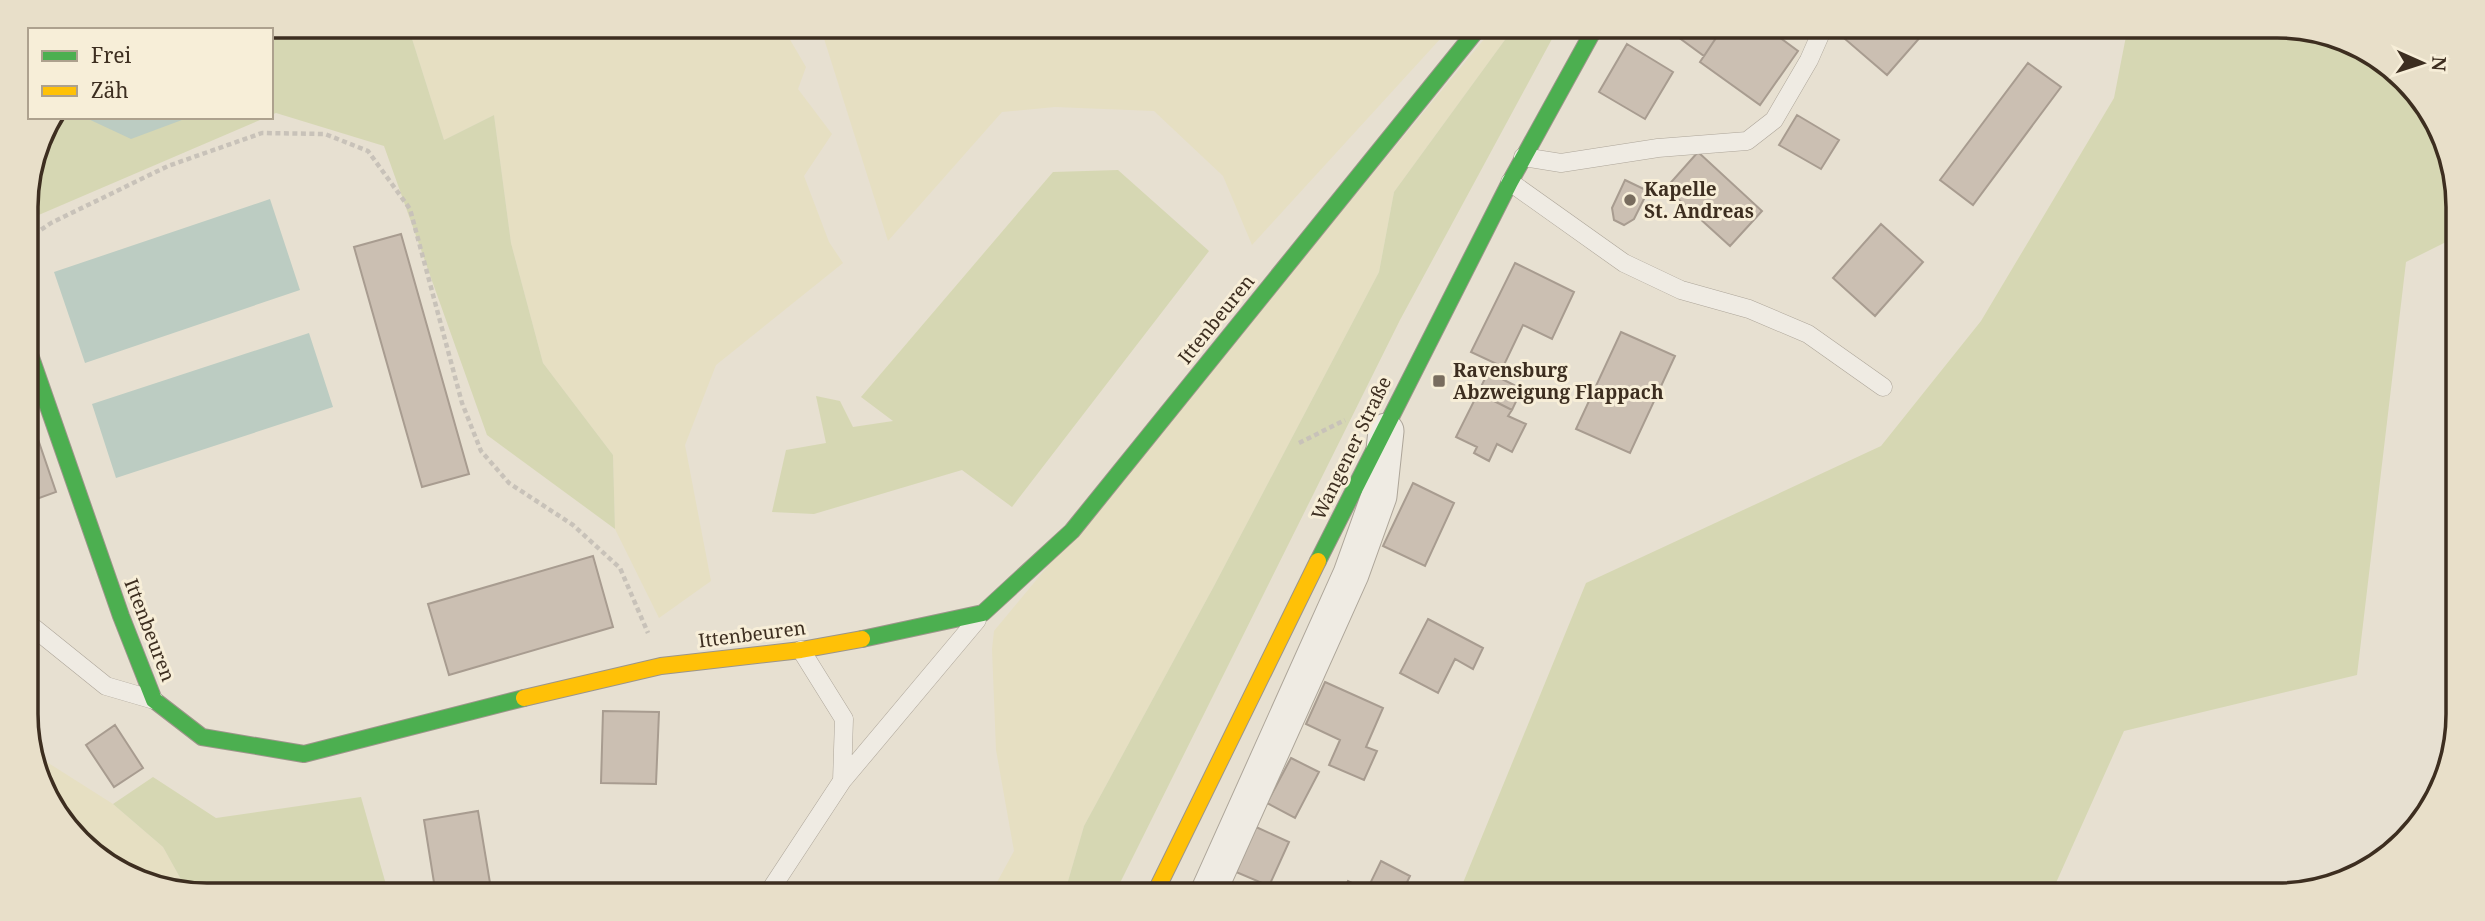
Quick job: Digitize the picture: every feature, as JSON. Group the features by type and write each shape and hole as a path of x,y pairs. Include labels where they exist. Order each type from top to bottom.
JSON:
{"street":[{"name":"Ittenbeuren","path":"39,379 121,615 154,700 202,737 304,754 661,666 801,650 983,613 1072,531 1470,38"},
{"name":"Wangener Straße","path":"1160,883 1386,424 1522,157 1590,38"},
{"path":"1213,883 1351,574 1380,496 1386,424"}],"lane":[{"path":"1522,157 1561,163 1658,148 1747,141 1774,120 1819,38"},
{"path":"1510,182 1624,263 1681,290 1749,309 1808,334 1883,387"},
{"path":"775,883 842,781 983,613"},
{"path":"38,633 106,686 154,700"},
{"path":"801,650 844,719 842,781"}],"path":[{"path":"39,231 168,166 262,133 325,134 369,151 410,209 462,403 481,451 509,483 573,525 620,568 661,666"},
{"path":"1299,443 1353,417"}],"shaded area":[{"path":"412,38 789,38 806,67 798,89 832,134 804,176 829,242 843,263 716,365 685,445 711,581 659,618 615,529 613,455 543,363 511,243 494,115 444,140"},
{"path":"824,38 1441,38 1252,245 1223,176 1154,111 1055,107 1002,112 888,241"},
{"path":"1485,38 1506,38 1394,192 1379,272 1084,826 1068,883 997,883 1014,851 996,750 992,649 994,631"},
{"path":"88,119 185,119 131,139"},
{"path":"270,199 300,290 85,363 54,272"},
{"path":"309,333 333,407 116,478 92,404"},
{"path":"45,761 113,804 163,847 182,880 153,874 133,865 96,841 67,807"}],"green space":[{"path":"273,38 412,38 444,140 494,115 511,243 543,363 613,455 615,529 487,435 384,146 273,114"},
{"path":"1506,38 1553,38 1400,320 1120,883 1068,883 1084,826 1379,272 1394,192"},
{"path":"2126,38 2300,40 2332,47 2352,56 2387,79 2387,98 2407,98 2434,143 2445,185 2446,242 2406,262 2357,675 2124,731 2056,882 1463,882 1586,583 1881,446 1981,321 2114,98"},
{"path":"64,119 262,119 39,215 44,164"},
{"path":"1118,170 1209,251 1012,507 962,470 814,514 772,512 786,450 826,443 816,396 840,401 853,427 893,421 861,397 1053,172"},
{"path":"153,777 216,818 361,797 386,883 207,883 182,880 163,847 113,804"}],"building":[{"path":"1679,38 1716,38 1704,56"},
{"path":"1716,38 1780,38 1798,51 1760,105 1700,62"},
{"path":"1846,38 1919,38 1887,75"},
{"path":"1627,44 1673,72 1645,119 1599,92"},
{"path":"2028,63 2061,87 1973,205 1940,180"},
{"path":"1797,115 1839,140 1821,169 1779,145"},
{"path":"1698,152 1762,211 1730,246 1666,188"},
{"name":"Kapelle St. Andreas","path":"1625,180 1648,191 1634,219 1624,225 1614,220 1612,208"},
{"path":"1881,224 1923,262 1875,316 1833,278"},
{"path":"401,234 469,474 422,487 354,247"},
{"path":"1515,263 1574,292 1552,339 1523,325 1503,367 1471,352"},
{"path":"1621,332 1675,356 1630,453 1576,429"},
{"path":"1488,372 1522,389 1512,410 1478,393"},
{"path":"1478,393 1512,410 1508,416 1526,424 1512,452 1497,444 1489,461 1474,453 1477,447 1456,437"},
{"path":"39,441 56,492 38,498"},
{"path":"1413,483 1454,503 1425,566 1383,546"},
{"path":"593,556 613,627 449,675 428,604"},
{"path":"1428,619 1483,648 1473,669 1455,659 1438,693 1400,673"},
{"path":"1325,682 1383,708 1366,747 1377,751 1364,780 1329,765 1340,740 1306,724"},
{"path":"603,711 659,712 656,784 601,783"},
{"path":"115,725 143,768 114,787 86,745"},
{"path":"1291,758 1319,772 1295,818 1267,803"},
{"path":"478,811 490,883 434,883 424,820"},
{"path":"1256,827 1289,842 1271,882 1261,882 1236,872"},
{"path":"1381,861 1410,876 1407,882 1371,882"}],"traffic: fast":[{"path":"862,639 983,613 1072,531 1470,38"},
{"path":"1318,561 1510,182 1589,38"},
{"path":"39,379 121,616 154,700 202,737 304,754 524,698"}],"traffic: slow":[{"path":"1160,883 1318,561"},
{"path":"524,698 661,666 801,650 862,639"}],"place":[{"name":"Kapelle St. Andreas","path":"1630,200"},
{"name":"Ravensburg Abzweigung Flappach","path":"1439,381"}]}
